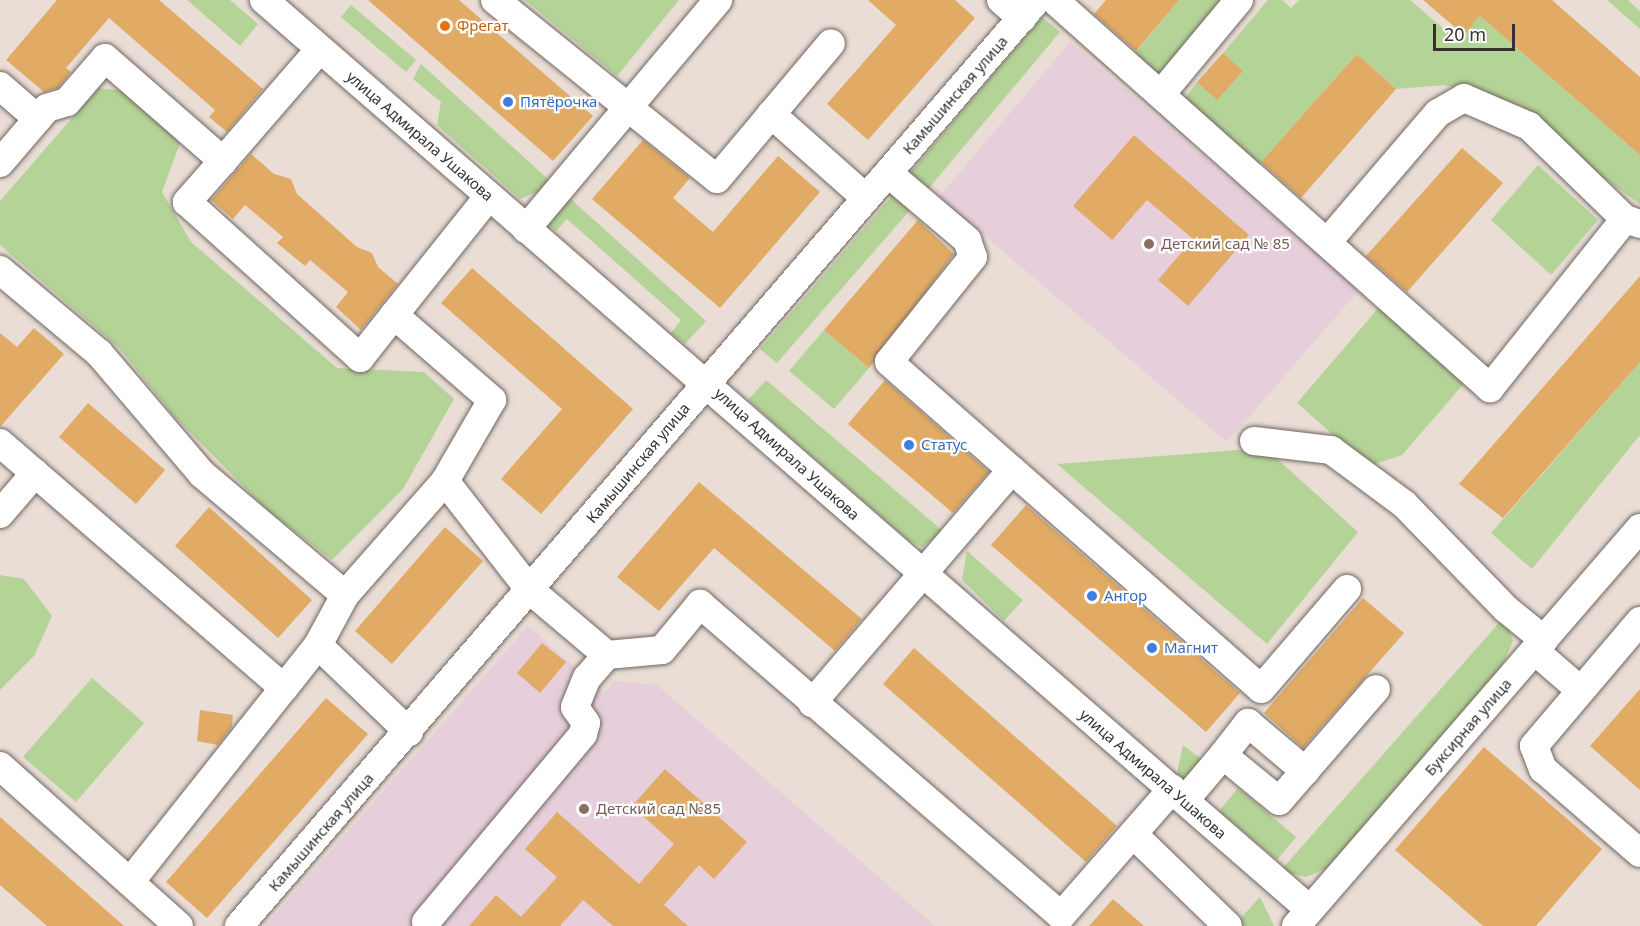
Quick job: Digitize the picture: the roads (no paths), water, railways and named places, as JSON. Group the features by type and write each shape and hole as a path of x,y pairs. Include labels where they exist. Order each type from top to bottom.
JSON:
{"street":[{"path":"495,0 717,179 831,43"},
{"path":"526,228 626,106 718,0"},
{"path":"1054,0 1329,240 1490,388 1633,222 1529,126 1464,98 1438,113 1329,240"},
{"path":"1161,94 1239,0"},
{"name":"улица Адмирала Ушакова","path":"277,4 319,50 706,382 923,575 1178,795 1303,918"},
{"name":"Камышинская улица","path":"239,926 409,732 706,382 888,173 1020,6"},
{"path":"319,50 187,202 360,358 489,196"},
{"path":"0,163 47,108 67,102 105,58 223,161"},
{"path":"0,86 38,119"},
{"path":"771,114 866,198"},
{"path":"888,173 966,240 973,256 889,362 1261,689 1347,589"},
{"path":"0,270 99,353 202,474 345,595"},
{"path":"130,882 318,645 345,595 445,481 492,400 394,315"},
{"path":"1254,441 1331,450 1404,504 1506,609 1580,690"},
{"path":"0,443 284,688"},
{"path":"812,703 1012,470"},
{"path":"0,514 35,473"},
{"path":"445,481 530,590 607,655"},
{"name":"Буксирная улица","path":"1303,918 1640,528"},
{"path":"426,922 583,734 586,723 576,712 577,701 587,678 607,655 662,650 700,604 1056,921 1133,834 1223,755 1248,723 1305,771"},
{"path":"1640,621 1539,736 1534,758 1640,853"},
{"path":"318,645 409,732"},
{"path":"1223,755 1279,801 1376,689"},
{"path":"0,766 178,926"},
{"path":"1133,834 1228,926"}],"place":[{"name":"Фрегат","path":"445,26"},
{"name":"Пятёрочка","path":"508,102"},
{"name":"Детский сад № 85","path":"1149,244"},
{"name":"Статус","path":"909,445"},
{"name":"Ангор","path":"1092,596"},
{"name":"Магнит","path":"1152,648"},
{"name":"Детский сад №85","path":"584,809"}]}
